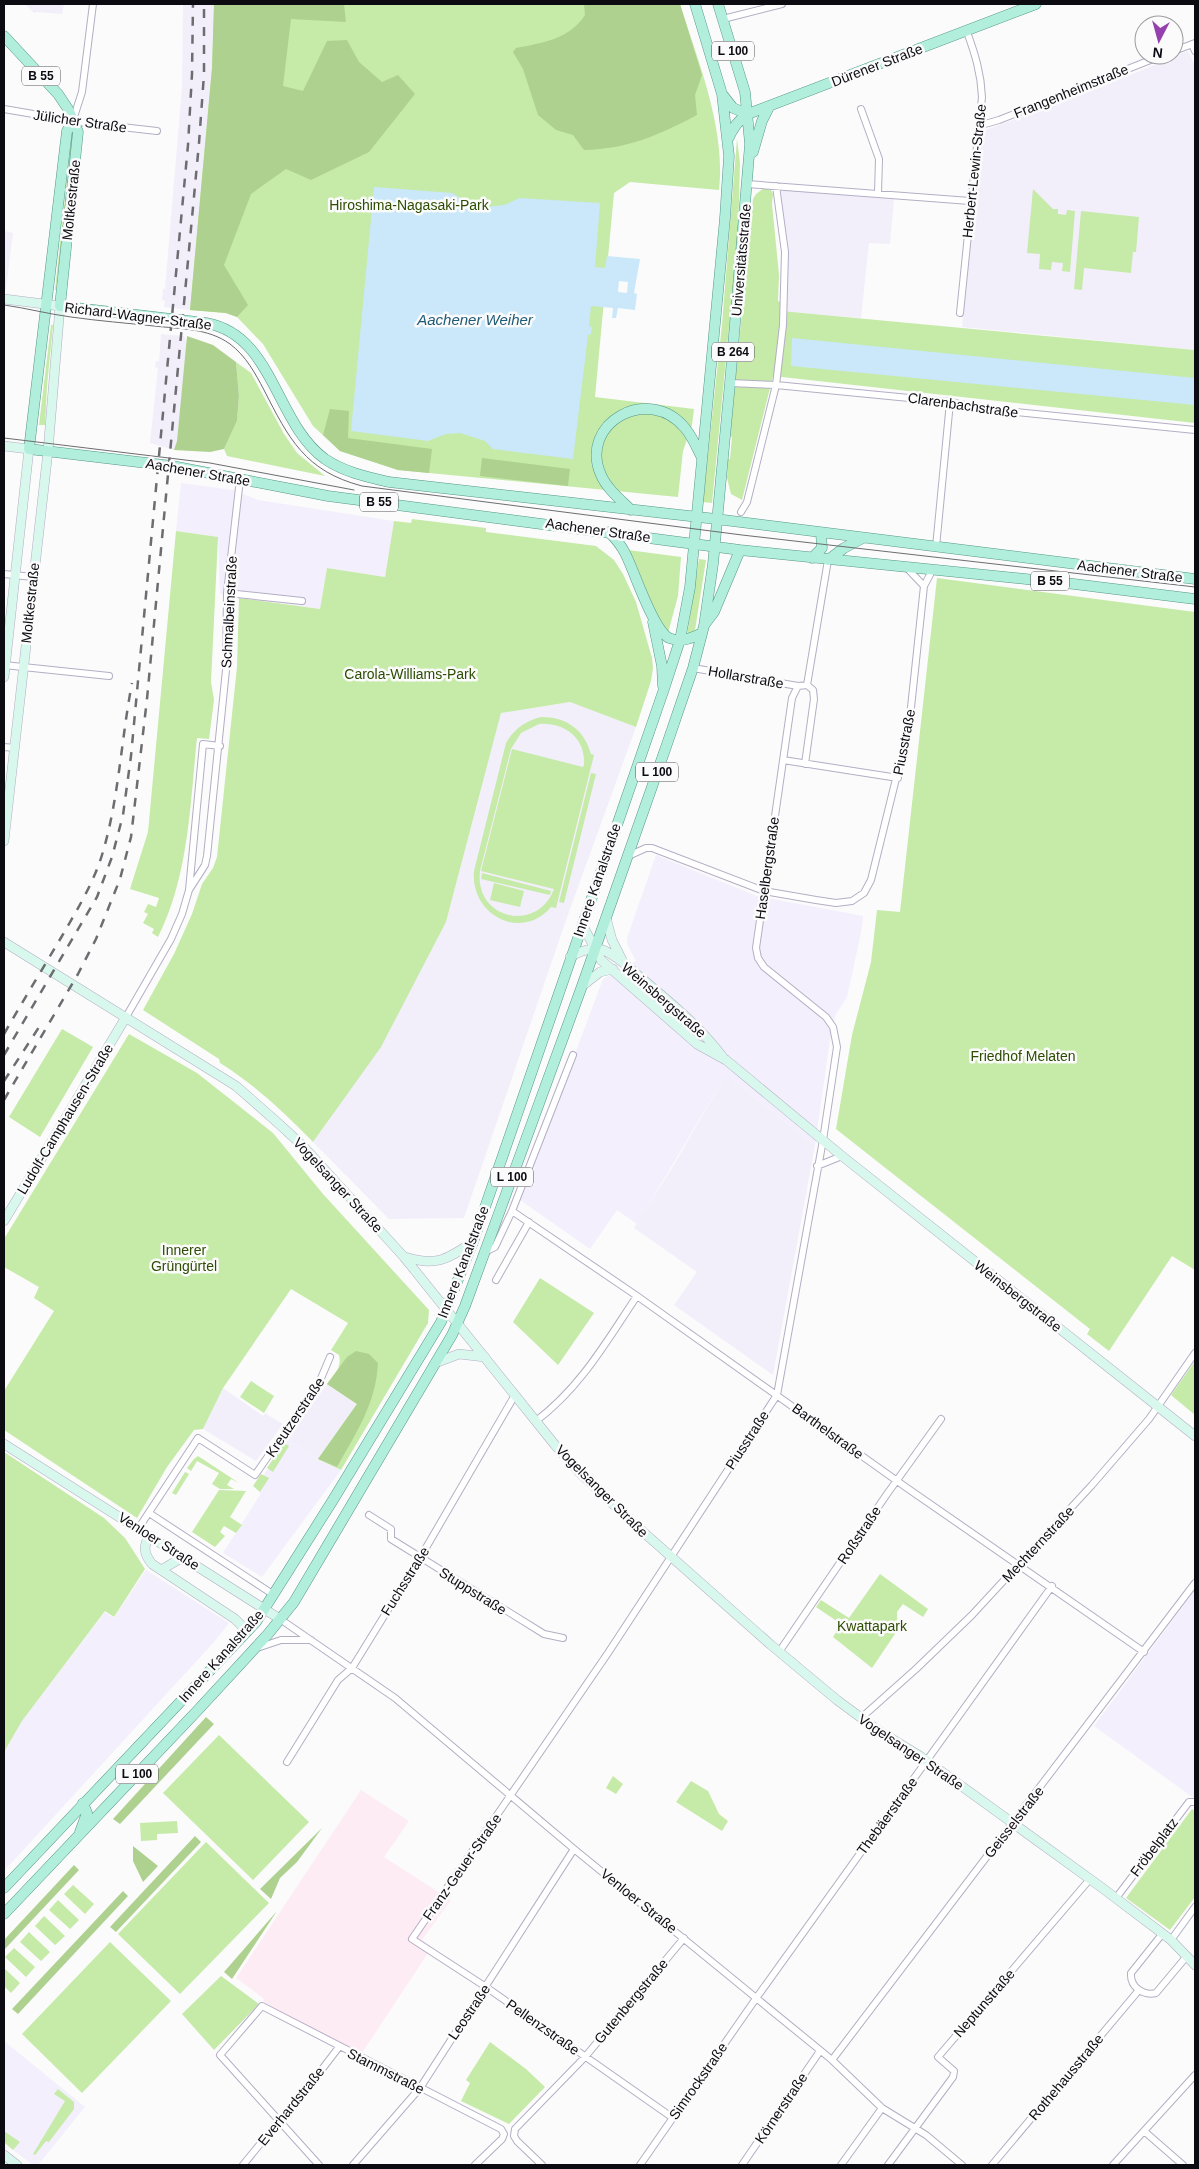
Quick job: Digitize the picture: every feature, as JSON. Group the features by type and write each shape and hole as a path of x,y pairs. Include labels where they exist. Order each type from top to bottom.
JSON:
{"main road":[{"name":"Universitätsstraße","path":"695,4 722,94 728,139 729,183 696,517"},
{"name":"Universitätsstraße","path":"716,520 730,383 750,144 748,114 741,75 718,4"},
{"name":"Dürener Straße","path":"728,139 733,128 741,118 748,114 770,107 855,72 967,32 1036,4"},
{"name":"B 55","path":"4,36 58,94 73,120"},
{"path":"722,94 733,108 748,114"},
{"name":"B 264","path":"748,173 762,121 770,107"},
{"name":"Moltkestraße","path":"29,449 67,131 73,120"},
{"name":"Moltkestraße","path":"60,306 78,136 73,120"},
{"path":"728,139 734,135 739,135 744,137 750,144"},
{"name":"Richard-Wagner-Straße","path":"60,306 206,323 219,326 235,334 249,345 262,364 301,435 325,459"},
{"path":"631,510 607,485 598,467 597,457 601,437 606,428 617,418 630,410 640,408 650,408 670,415 686,429 702,458"},
{"name":"Aachener Straße","path":"29,449 157,464 240,478 328,496 740,550 1065,583 1195,600"},
{"name":"Aachener Straße","path":"325,459 363,477 389,482 696,517 1195,579"},
{"name":"Innere Kanalstraße","path":"4,1888 247,1631 264,1609 333,1500 447,1309 473,1242 680,640 690,587 696,517"},
{"name":"Innere Kanalstraße","path":"4,1914 254,1650 294,1602 457,1323 582,986 693,668 703,630 716,520"},
{"name":"L 100","path":"608,532 626,554 652,616 663,634 680,640"},
{"path":"812,558 822,548 821,534"},
{"path":"828,560 844,548 864,538"},
{"name":"L 100","path":"703,630 714,612 740,550"},
{"name":"L 100","path":"652,616 662,666 663,692"},
{"path":"680,640 703,630"},
{"path":"77,1838 87,1813 83,1803"}],"street":[{"path":"73,120 82,92 93,4"},
{"path":"723,20 782,4"},
{"name":"Herbert-Lewin-Straße","path":"960,312 982,97 982,80 978,61 967,32"},
{"path":"1194,43 1195,51"},
{"name":"Frangenheimstraße","path":"978,126 1009,116 1138,65"},
{"name":"Jülicher Straße","path":"4,109 86,123 157,131"},
{"path":"861,109 879,159 878,193"},
{"path":"747,184 970,201"},
{"path":"741,512 747,502 776,385 783,325 784,252 776,186"},
{"name":"Richard-Wagner-Straße","path":"4,299 60,306"},
{"name":"Moltkestraße","path":"4,841 48,452 60,306"},
{"name":"Clarenbachstraße","path":"730,383 776,385 950,402 985,410 1195,430"},
{"path":"936,547 950,402"},
{"name":"Aachener Straße","path":"4,446 29,449"},
{"name":"Moltkestraße","path":"4,677 29,449"},
{"name":"Schmalbeinstraße","path":"189,890 205,865 207,856 220,746 226,670 227,593 240,478"},
{"path":"807,685 828,560"},
{"path":"905,567 924,586"},
{"name":"Piusstraße","path":"764,890 840,903 852,901 864,893 871,880 898,778 909,726 924,586 933,570"},
{"path":"4,574 33,577"},
{"path":"227,593 302,601"},
{"path":"4,665 109,676"},
{"name":"Hollarstraße","path":"693,668 798,686"},
{"path":"798,686 807,685 813,690 814,699 805,764"},
{"name":"Haselbergstraße","path":"798,686 792,698 756,944 758,958 764,967 823,1015 833,1027"},
{"name":"Schmalbeinstraße","path":"126,1016 171,939 182,914 189,890 203,744 220,746"},
{"path":"4,747 15,748"},
{"path":"783,760 898,778"},
{"path":"627,857 646,848 652,848 764,890"},
{"path":"606,916 607,928 625,964"},
{"path":"570,957 580,951 594,949 582,924"},
{"name":"Vogelsanger Straße","path":"4,942 126,1016 243,1092 303,1146 404,1257 536,1421 585,1478 779,1652 861,1718 927,1761 1116,1898 1163,1933 1195,1965"},
{"name":"Weinsbergstraße","path":"594,949 604,950 625,964 704,1033 726,1060"},
{"name":"Weinsbergstraße","path":"594,949 601,960 697,1044 726,1060 822,1140 1195,1436"},
{"path":"582,986 600,972 613,969"},
{"name":"Ludolf-Camphausen-Straße","path":"4,1221 126,1016"},
{"name":"Piusstraße","path":"511,1795 672,1557 776,1395 818,1166 837,1047 833,1027"},
{"name":"Innere Kanalstraße","path":"484,1253 495,1247 512,1211 573,1055"},
{"path":"818,1166 842,1156"},
{"name":"Barthelstraße","path":"512,1211 637,1296 896,1481 1052,1586 1144,1652"},
{"path":"496,1280 529,1222"},
{"path":"404,1257 425,1262 442,1261 473,1242"},
{"path":"536,1421 569,1393 637,1296"},
{"name":"Mechternstraße","path":"861,1718 948,1638 1000,1585 1018,1563 1092,1485 1158,1406 1195,1353"},
{"path":"435,1363 459,1354 485,1357"},
{"name":"Kreutzerstraße","path":"149,1513 198,1438 255,1475 319,1383 330,1357"},
{"name":"Fuchsstraße","path":"287,1762 338,1680 352,1668 420,1558 515,1395"},
{"name":"Roßstraße","path":"779,1652 896,1481 941,1419"},
{"name":"Venloer Straße","path":"4,1444 280,1619 395,1698 574,1849 832,2060 882,2108 914,2128 962,2165"},
{"path":"138,1529 149,1513"},
{"name":"Venloer Straße","path":"149,1513 274,1595"},
{"name":"Stuppstraße","path":"369,1515 390,1528 391,1538 420,1558 544,1634 563,1638"},
{"path":"148,1536 144,1549 145,1556 161,1570 235,1619 247,1631"},
{"path":"161,1570 183,1557"},
{"name":"Geisselstraße","path":"832,2060 1195,1583"},
{"name":"Thebäerstraße","path":"757,1997 1052,1586"},
{"path":"254,1650 281,1640 312,1640"},
{"name":"Franz-Geuer-Straße","path":"412,1939 511,1795"},
{"name":"Fröbelplatz","path":"1116,1898 1189,1802 1195,1802"},
{"name":"Leostraße","path":"353,2165 420,2088 574,1849"},
{"name":"Neptunstraße","path":"914,2128 954,2077 954,2071 938,2057 1090,1879"},
{"path":"1171,1940 1195,1907"},
{"path":"1163,1933 1131,1973 1131,1980 1139,1990 1144,1993 1156,1993 1187,1956"},
{"name":"Gutenbergstraße","path":"542,2165 517,2141 514,2136 515,2128 584,2057 684,1938"},
{"name":"Pellenzstraße","path":"412,1939 486,1987 673,2118"},
{"name":"Rothehausstraße","path":"992,2165 1139,1990"},
{"name":"Simrockstraße","path":"640,2165 757,1997"},
{"name":"Stammstraße","path":"281,2123 220,2055 262,2006 500,2129 504,2134 502,2139 475,2165"},
{"name":"Everhardstraße","path":"243,2165 274,2127 281,2123 339,2047"},
{"name":"Körnerstraße","path":"742,2165 820,2051"},
{"path":"1113,2165 1195,2075"},
{"path":"841,2165 882,2108"},
{"path":"281,2123 319,2165"},
{"path":"888,2165 914,2128"},
{"path":"1144,2131 1183,2165"},
{"path":"4,2157 18,2165"}],"shaded area":[{"path":"25,4 64,4 62,14 34,13"},
{"path":"183,4 214,4 212,68 190,310 164,307 165,301 162,300 163,289 165,289 182,87"},
{"path":"1188,51 1195,66 1195,350 962,327 980,144 983,131 1154,65 1184,65 1184,53"},
{"path":"778,189 894,199 890,244 869,243 861,318 785,312 787,252"},
{"path":"4,231 13,233 6,289 4,289"},
{"path":"161,334 184,336 187,345 177,441 174,450 150,443 158,368 155,367 156,361 159,361"},
{"path":"181,483 233,490 258,500 394,521 385,577 327,568 320,609 220,594 218,537 176,531"},
{"path":"570,702 636,727 565,923 464,1218 389,1219 313,1142 327,1123 446,922 501,713"},
{"path":"656,855 757,896 863,916 861,933 847,997 836,1014 831,1033 815,1145 726,1075 637,1224 617,1210 590,1249 520,1200 603,979 636,961 628,946 627,938"},
{"path":"726,1075 815,1145 773,1375 674,1305 697,1272 634,1228 672,1168"},
{"path":"327,1384 357,1404 318,1459 287,1439"},
{"path":"223,1388 263,1416 265,1413 283,1424 256,1461 203,1429"},
{"path":"287,1439 318,1459 341,1470 262,1577 223,1553 260,1495 260,1492 255,1488"},
{"path":"146,1570 229,1623 214,1642 4,1871 4,1752 22,1721 105,1612 114,1618"},
{"path":"1195,1590 1195,1799 1094,1726"},
{"path":"361,1790 409,1821 384,1857 451,1900 422,1940 432,1947 362,2053 278,2011 264,2002 263,1998 236,1978"},
{"path":"4,2041 85,2107 38,2165 33,2165 4,2143"}],"green space":[{"name":"Hiroshima-Nagasaki-Park","path":"214,4 680,4 702,72 714,119 720,167 719,190 630,182 614,193 595,397 694,409 692,425 683,451 678,497 398,470 340,451 313,426 263,344 237,317 226,313 190,310 212,68"},
{"path":"214,4 344,4 346,22 291,19 283,86 303,91 327,41 347,40 359,62 382,82 398,75 415,94 369,152 311,180 286,169 251,194 224,265 248,305 237,317 226,313 190,310 212,68"},
{"path":"584,4 680,4 702,75 695,95 697,115 643,140 615,147 584,150 573,135 556,130 538,115 523,69 513,52 516,48 555,39 572,30 585,15"},
{"path":"72,133 74,134 55,290"},
{"path":"737,139 740,163 738,235 712,503 703,502 722,324"},
{"path":"764,188 771,190 773,194 772,204 779,275 778,301 781,302 781,311 1195,350 1195,423 773,376 742,500 731,494 727,478 728,459 730,459 732,437 730,436 753,199"},
{"path":"1033,189 1053,209 1058,209 1058,214 1066,215 1067,210 1075,211 1070,272 1062,271 1063,263 1052,262 1051,270 1039,269 1040,254 1027,253"},
{"path":"1081,211 1139,217 1136,252 1133,252 1131,273 1084,268 1082,290 1074,289"},
{"path":"51,325 53,325 45,425 39,425"},
{"path":"187,336 213,345 236,362 239,396 237,421 224,449 210,452 174,450 177,441"},
{"path":"236,362 251,373 284,434 297,453 325,476 227,456 224,449 237,421 239,396"},
{"path":"330,409 349,411 348,438 432,449 429,473 398,470 340,451 323,435"},
{"path":"482,458 570,469 568,486 480,476"},
{"name":"Carola-Williams-Park","path":"412,519 486,528 486,532 596,546 614,560 636,602 652,658 651,681 636,727 570,702 501,713 446,922 381,1047 313,1142 269,1100 220,1063 219,1059 143,1010 174,954 192,914 202,884 213,868 217,857 237,667 239,598 320,609 327,568 385,577 394,521 411,523"},
{"path":"176,531 218,537 211,682 214,700 209,739 197,738 187,839 176,889 158,937 152,933 154,929 143,923 148,914 144,912 148,904 156,907 159,898 130,889 148,832"},
{"path":"628,550 681,557 678,596 668,633 656,613"},
{"path":"699,559 706,560 695,630 687,635"},
{"name":"Friedhof Melaten","path":"937,578 1195,612 1195,1270 1172,1256 1109,1351 1087,1334 1090,1329 836,1129 852,1035 871,962 877,910 900,912"},
{"path":"541,717 558,719 573,726 579,731 588,745 591,754 594,755 556,908 551,907 539,917 526,922 512,923 500,919 489,911 480,900 475,887 474,871 506,743 516,730 525,723","holes":["539,724 548,724 565,729 572,734 581,747 584,755 584,765 583,767 512,749 481,871 554,889 546,903 534,912 522,916 508,915 496,910 487,900 481,887 480,871 511,749 521,733"]},
{"path":"591,773 596,774 564,903 559,902"},
{"path":"482,873 551,891 550,895 481,879"},
{"path":"494,883 524,891 520,907 490,900"},
{"path":"62,1029 93,1047 40,1137 9,1117"},
{"name":"Innerer Grüngürtel","path":"129,1034 197,1073 273,1133 323,1194 429,1310 428,1323 341,1470 318,1459 357,1404 327,1384 335,1374 340,1363 339,1355 331,1350 348,1323 291,1289 223,1388 203,1429 194,1430 167,1467 137,1518 4,1430 4,1391 54,1311 34,1298 39,1287 4,1267 4,1239"},
{"path":"540,1278 594,1313 558,1365 513,1322"},
{"path":"356,1351 369,1354 378,1363 376,1378 364,1418 337,1467 318,1459 357,1404 327,1384 347,1357"},
{"path":"1195,1361 1195,1415 1171,1395"},
{"path":"251,1381 274,1396 264,1413 240,1397"},
{"path":"284,1443 289,1446 273,1472 267,1468"},
{"path":"4,1452 104,1518 125,1538 145,1569 114,1617 105,1611 22,1721 4,1752"},
{"path":"198,1456 239,1483 231,1479 227,1485 234,1489 220,1489 212,1484 219,1473 197,1461 191,1471 187,1468"},
{"path":"185,1472 189,1474 176,1495 172,1493"},
{"path":"261,1474 269,1478 260,1492 253,1486"},
{"path":"219,1490 246,1491 230,1517 242,1525 236,1533 224,1526 220,1532 225,1536 215,1547 192,1532"},
{"name":"Kwattapark","path":"880,1574 928,1609 923,1617 903,1604 897,1612 897,1631 872,1668 833,1637 841,1624 816,1607 821,1600 849,1618"},
{"path":"206,1717 214,1724 120,1824 113,1819"},
{"path":"219,1735 309,1822 253,1880 163,1793"},
{"path":"613,1776 623,1784 616,1794 606,1788"},
{"path":"691,1781 708,1791 719,1814 728,1821 722,1831 676,1802"},
{"path":"1192,1809 1195,1811 1195,1897 1170,1930 1126,1898"},
{"path":"177,1821 178,1833 157,1834 157,1840 141,1841 140,1823"},
{"path":"322,1828 297,1862 280,1878 271,1899 260,1889"},
{"path":"195,1836 201,1842 116,1932 110,1927"},
{"path":"206,1842 269,1903 180,1994 118,1934"},
{"path":"133,1846 158,1866 143,1882 133,1861"},
{"path":"74,1865 79,1870 4,1950 4,1940"},
{"path":"73,1885 94,1904 85,1914 64,1894"},
{"path":"123,1891 128,1896 18,2014 12,2009"},
{"path":"58,1900 79,1920 70,1929 49,1910"},
{"path":"277,1911 232,1979 224,1972"},
{"path":"44,1916 65,1936 55,1945 35,1926"},
{"path":"29,1932 50,1952 41,1961 20,1942"},
{"path":"110,1942 171,2001 82,2093 22,2034"},
{"path":"14,1948 35,1967 26,1977 5,1957"},
{"path":"4,1968 20,1983 11,1993 4,1986"},
{"path":"221,1976 259,2004 214,2050 182,2014"},
{"path":"490,2042 526,2069 545,2087 509,2124 461,2101 470,2083 466,2080"},
{"path":"58,2089 74,2102 74,2109 49,2142 46,2141 35,2155 33,2154 65,2101 54,2094"},
{"path":"4,2131 20,2142 13,2150 4,2142"}],"water":[{"name":"Aachener Weiher","path":"374,187 452,193 469,203 486,207 504,205 520,198 600,203 595,267 605,268 607,256 640,259 634,293 637,294 635,310 618,308 616,318 612,318 613,308 591,306 589,326 592,327 591,334 588,335 573,459 493,449 485,441 460,433 446,434 428,441 351,431","holes":["619,281 628,282 627,293 618,292"]},
{"path":"792,338 1195,378 1195,405 791,366"}],"tram line":[{"path":"4,305 81,318 194,330 221,339 236,349 250,365 282,424 301,451 326,472 342,480 362,486 742,535 1195,587"},
{"path":"4,438 210,463 354,490"}],"railway":[{"path":"4,1055 97,897 112,857 123,815 131,756 188,145 193,4"},
{"path":"4,1100 78,974 96,939 120,879 131,837 147,699 199,143 204,74 204,4"},
{"path":"4,1034 79,907 98,866 112,813 132,683"},
{"path":"4,1081 43,1021"}]}
